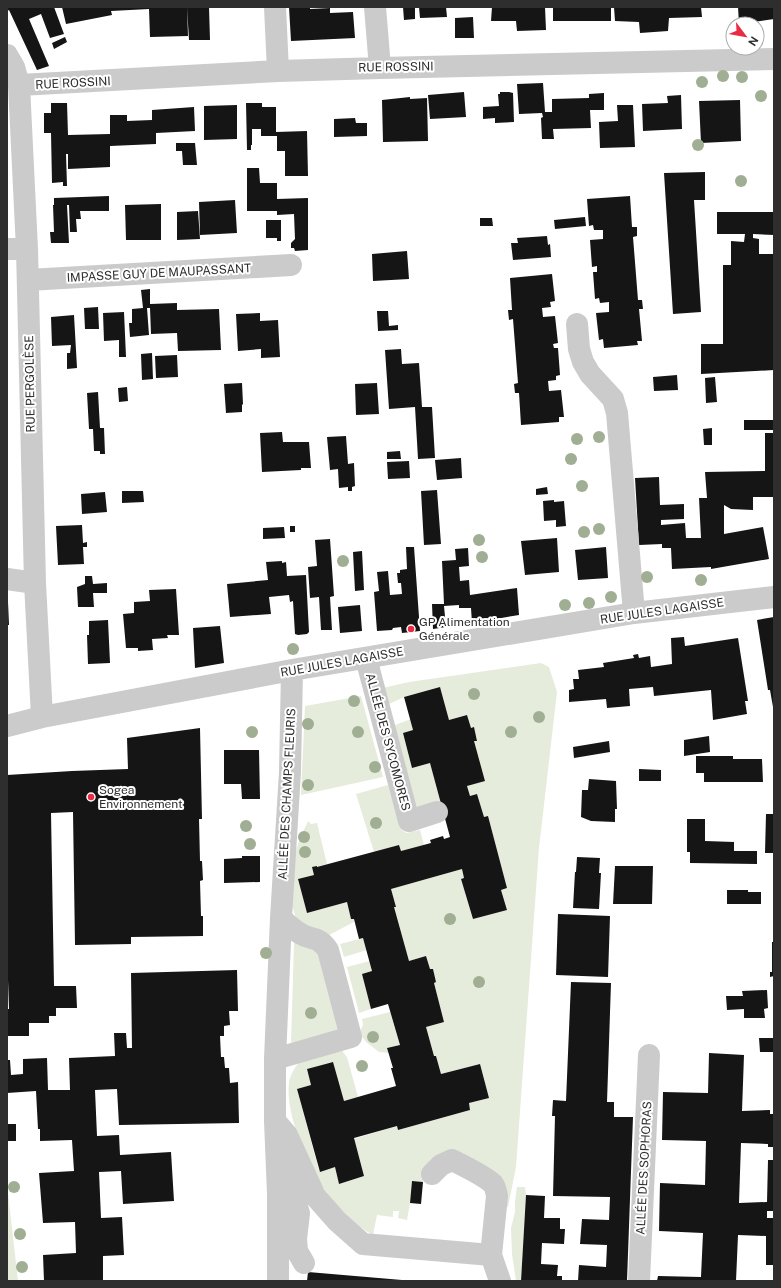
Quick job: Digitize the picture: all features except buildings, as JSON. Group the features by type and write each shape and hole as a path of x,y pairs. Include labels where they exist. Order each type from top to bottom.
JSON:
{"street":[{"path":"275,7 278,71"},
{"path":"375,7 380,68"},
{"name":"RUE PERGOLÈSE","path":"7,55 14,67 19,86 17,249 28,280 35,583 42,717"},
{"name":"RUE ROSSINI","path":"19,86 278,71 774,59"},
{"name":"IMPASSE GUY DE MAUPASSANT","path":"28,280 291,265"},
{"path":"577,324 579,349 583,362 590,374 613,399 617,413 634,613"},
{"path":"7,579 35,583"},
{"name":"RUE JULES LAGAISSE","path":"7,726 42,717 292,670 634,613 774,597"},
{"name":"ALLÉE DES SYCOMORES","path":"366,658 409,821 437,812"},
{"name":"ALLÉE DES CHAMPS FLEURIS","path":"275,1121 280,918 290,772 292,670"},
{"path":"276,1059 351,1037 328,950 324,944 314,938 303,935 280,918"},
{"name":"ALLÉE DES SOPHORAS","path":"639,1281 649,1055"},
{"path":"275,1121 288,1135 315,1196 337,1221 363,1244 491,1256"},
{"path":"275,1121 284,1166 299,1213 296,1239 297,1251 304,1263"},
{"path":"275,1121 278,1194 278,1281"},
{"path":"432,1174 441,1165 452,1160 466,1166 493,1184 497,1196 491,1256 500,1281"}],"green space":[{"path":"541,663 549,667 557,692 539,848 516,1167 508,1207 504,1207 505,1196 438,1162 423,1182 412,1181 407,1220 398,1218 399,1211 393,1211 393,1217 377,1215 373,1235 348,1216 336,1204 326,1192 312,1169 294,1125 289,1096 289,1083 292,1074 302,1059 342,1044 343,1052 347,1057 358,1097 344,1101 332,1062 307,1069 311,1085 297,1089 319,1171 335,1167 339,1184 364,1176 354,1139 397,1126 398,1130 470,1110 469,1103 489,1098 480,1064 441,1074 426,1027 444,1022 434,983 436,982 433,969 430,969 426,956 409,961 394,907 396,907 391,889 462,869 464,878 461,879 473,919 507,909 501,890 507,888 488,816 484,817 477,794 470,796 467,786 485,780 474,741 477,740 474,728 471,728 467,715 449,720 440,687 404,697 385,706 378,689 409,682"},
{"path":"361,696 383,777 301,795 305,706"},
{"path":"411,719 413,730 403,733 412,768 430,763 442,807 417,812 390,727"},
{"path":"388,785 402,830 406,833 420,830 424,845 401,851 399,845 374,852 356,794"},
{"path":"308,821 311,824 317,823 327,864 317,866 314,875 298,879 307,913 347,902 351,919 354,919 354,922 329,935 310,929 300,923 293,908 292,873 299,841"},
{"path":"363,938 367,950 344,957 340,944"},
{"path":"303,942 319,950 342,1031 291,1043 294,943"},
{"path":"370,961 372,971 362,974 371,1009 359,1013 347,967"},
{"path":"390,1012 400,1045 387,1048 389,1053 379,1052 366,1042 360,1034 363,1025 362,1019"},
{"path":"7,1184 18,1281 7,1281"},
{"path":"517,1187 525,1187 526,1195 521,1281 516,1281 512,1254 511,1228 515,1212"}],"place":[{"name":"GP Alimentation Générale","path":"411,629"},
{"name":"Sogea Environnement","path":"91,797"}]}
